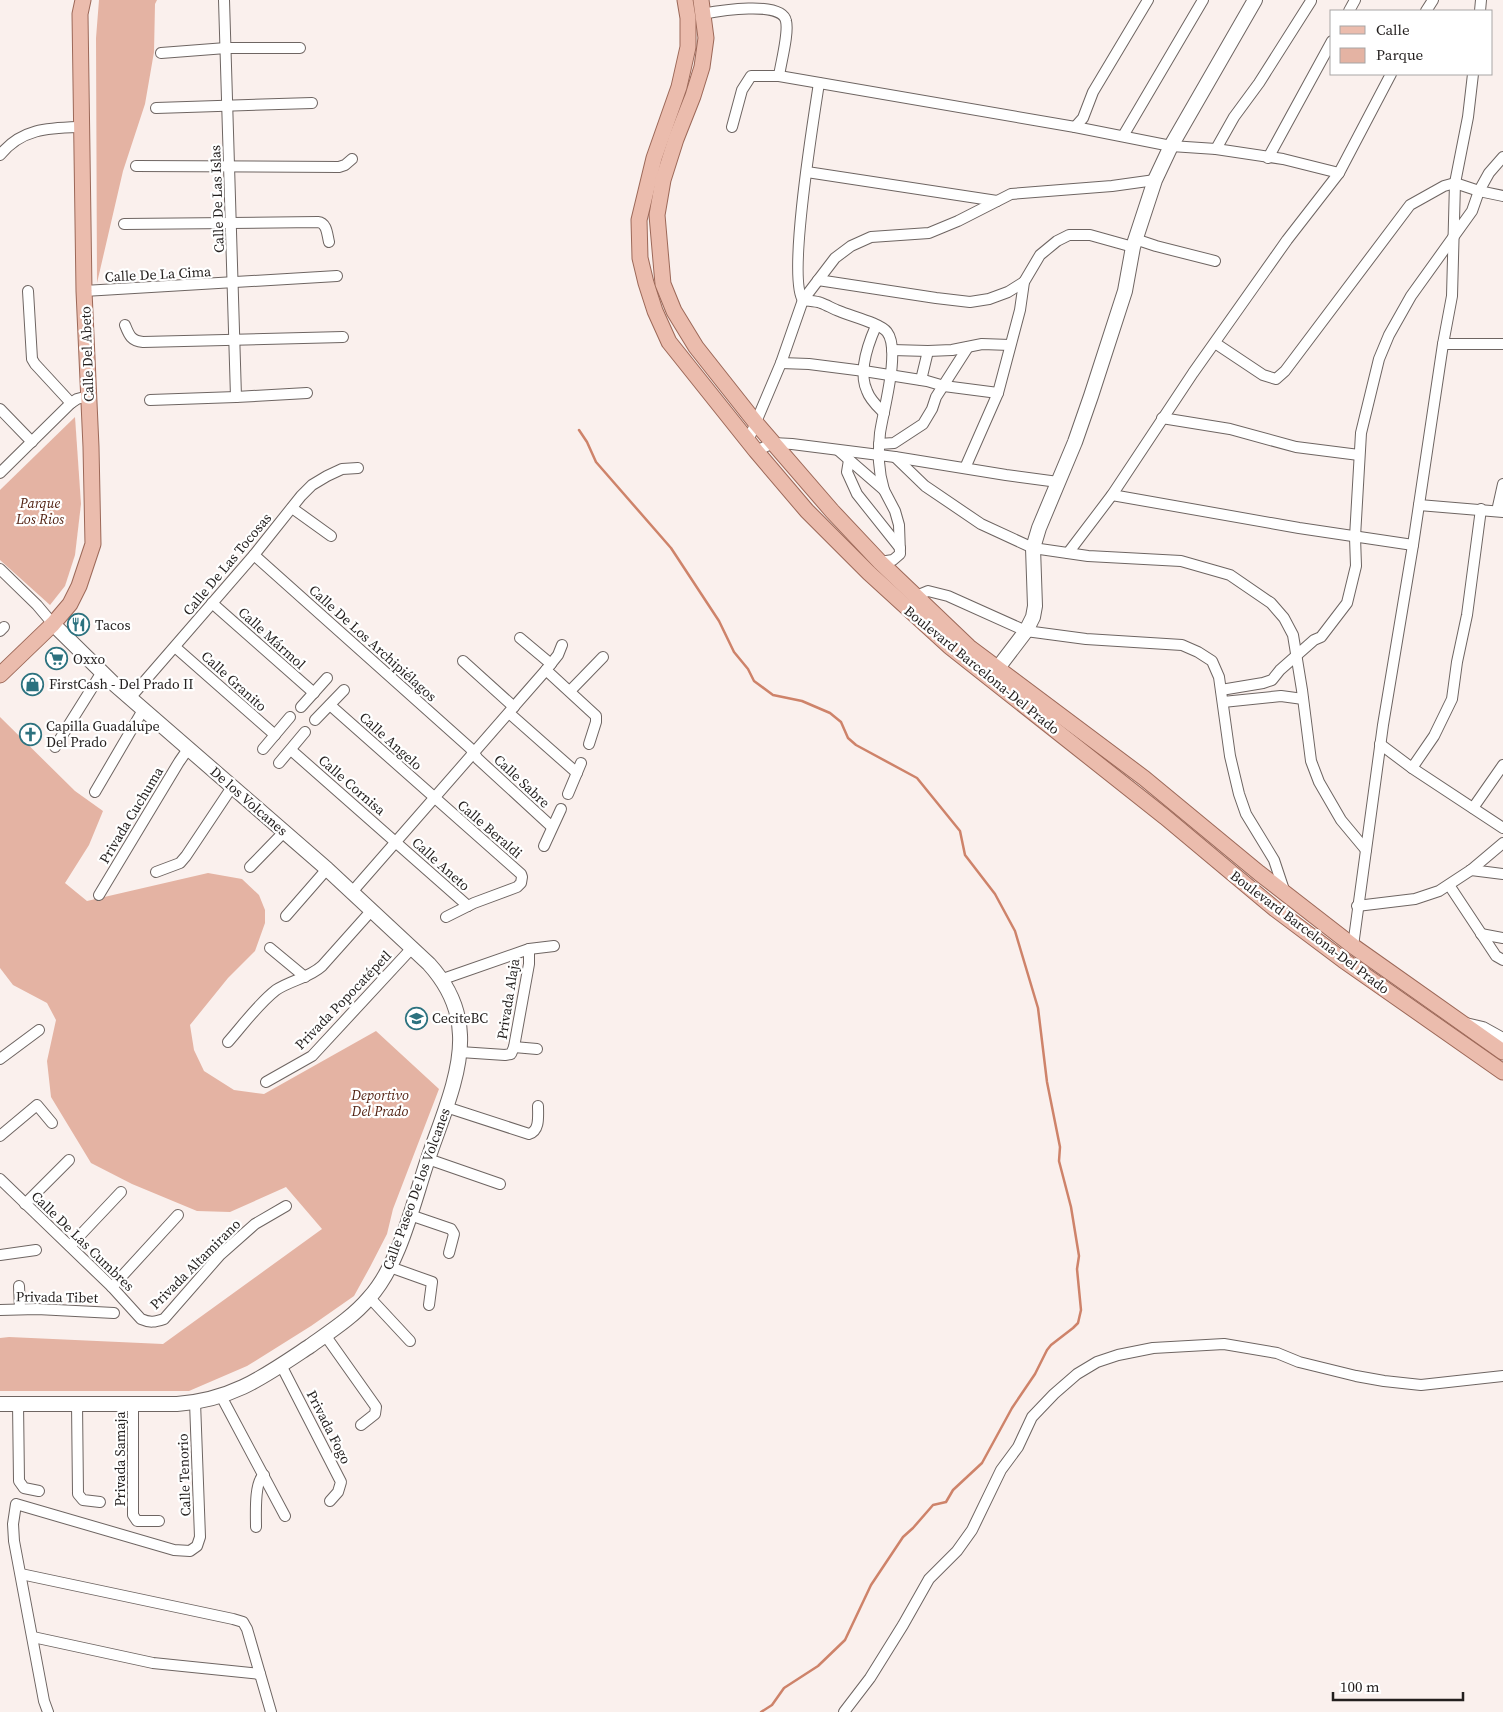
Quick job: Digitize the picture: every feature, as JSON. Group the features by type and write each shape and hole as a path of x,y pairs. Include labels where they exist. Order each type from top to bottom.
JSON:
{"main road":[{"name":"Calle Del Abeto","path":"0,675 62,615 73,598 87,565 93,544 84,291 80,14 83,0"},
{"name":"Boulevard Barcelona-Del Prado","path":"685,0 688,18 688,48 679,87 645,189 639,220 640,258 646,283 655,311 669,342 807,511 869,573 949,646 994,673 1144,778 1259,874 1352,946 1503,1052"},
{"name":"Boulevard Barcelona-Del Prado","path":"701,7 706,38 702,67 662,180 657,215 663,284 674,310 696,347 756,423 832,511 880,562 969,646 994,673 1275,909 1343,960 1503,1072"},
{"path":"679,87 693,96"}],"street":[{"name":"Calle De Las Islas","path":"224,0 236,397"},
{"path":"1075,127 1083,118 1093,92 1148,0"},
{"path":"1124,136 1203,0"},
{"path":"994,673 1026,631 1033,616 1035,606 1033,548 1039,528 1091,396 1112,333 1124,291 1134,243 1155,180 1171,146 1255,0"},
{"path":"1216,149 1234,117 1259,83 1311,1"},
{"path":"701,7 750,6 772,9 783,15 786,19 787,28 779,76"},
{"path":"1268,158 1330,45"},
{"path":"161,53 226,48 300,48"},
{"path":"1068,552 1112,495 1162,418 1287,240 1339,172 1390,75"},
{"path":"1352,946 1380,744 1452,296 1455,184 1468,117 1473,75"},
{"path":"732,127 742,90 751,76 779,76 1075,127 1171,146 1216,149 1304,163 1339,172"},
{"path":"819,82 797,268 800,296 803,300 822,303 876,326 887,332 890,337 892,350 891,375 879,450 879,472 884,490 895,511 899,525 900,554 897,557 880,562"},
{"path":"156,108 312,103"},
{"path":"0,155 20,136 40,130 81,127"},
{"path":"1221,690 1272,680 1280,670 1314,640 1321,637 1347,603 1356,566 1355,537 1361,433 1370,389 1379,359 1389,335 1411,296 1472,211 1489,173 1503,157"},
{"path":"136,166 339,167 352,160"},
{"path":"808,172 997,201"},
{"path":"968,347 936,397 932,409 923,424 894,443 879,450 839,451 805,445 773,443 752,446 756,423 781,363 803,300 835,258 851,246 871,237 929,232 958,221 1011,194 1112,186 1155,180"},
{"path":"1215,343 1263,375 1276,379 1285,371 1410,205 1444,186 1455,184 1479,192 1503,196"},
{"path":"124,224 318,222 324,225 329,242"},
{"path":"965,468 998,393 1006,368 1010,345 1020,310 1024,282 1040,255 1048,247 1069,235 1090,235 1214,261"},
{"name":"Calle De La Cima","path":"84,291 337,276"},
{"path":"818,280 970,302 988,299 1008,292 1024,282"},
{"path":"28,290 32,359 71,403"},
{"path":"124,325 130,337 135,341 343,338"},
{"path":"876,326 871,338 864,371 866,390 884,413"},
{"path":"892,350 952,350 982,344 1010,345"},
{"path":"1443,344 1503,344"},
{"path":"921,380 928,351"},
{"path":"781,363 809,364 864,371 921,380 944,386 998,393"},
{"path":"150,400 307,393"},
{"path":"0,473 71,403 88,396"},
{"path":"0,409 32,442"},
{"path":"1162,418 1230,429 1296,447 1359,455"},
{"path":"879,450 895,457 1058,482"},
{"path":"839,451 884,490"},
{"path":"895,457 925,486 981,524 1033,548 1088,556 1181,561 1230,576 1271,602 1284,618 1293,635 1304,699 1311,760 1319,782 1341,820 1366,850"},
{"path":"849,460 847,472 857,494 900,548"},
{"name":"Calle De Las Tocosas","path":"130,698 254,555 300,496 312,485 327,476 342,469 358,468"},
{"path":"1419,505 1500,512 1503,484"},
{"path":"1112,495 1289,527 1413,545"},
{"path":"292,508 331,536"},
{"path":"1412,768 1434,736 1452,700 1457,662 1467,615 1481,510"},
{"name":"Calle De Los Archipiélagos","path":"254,555 474,753"},
{"path":"0,569 37,605 53,624"},
{"path":"916,596 928,591 948,596 1026,631 1086,639 1182,645 1212,661 1219,677 1230,756 1239,794 1246,814 1274,860 1285,894"},
{"name":"Calle Mármol","path":"212,603 314,693"},
{"name":"De los Volcanes","path":"53,624 143,710 327,869 443,979"},
{"path":"520,638 596,716 589,744"},
{"path":"352,892 549,667 562,645"},
{"name":"Calle Granito","path":"175,647 275,735"},
{"path":"570,691 603,657"},
{"path":"463,661 512,710 579,768 568,794"},
{"path":"55,747 102,672"},
{"path":"301,707 327,678"},
{"path":"315,720 344,690"},
{"path":"1223,702 1281,696 1304,699"},
{"name":"Calle Angelo","path":"330,705 434,798"},
{"path":"95,792 143,710"},
{"path":"263,749 290,717"},
{"path":"278,763 305,732"},
{"path":"1380,744 1412,768 1503,828"},
{"name":"Privada Cuchuma","path":"100,895 188,749"},
{"name":"Calle Cornisa","path":"291,750 396,842"},
{"name":"Calle Sabre","path":"474,753 552,827"},
{"path":"1473,808 1503,765"},
{"path":"156,872 180,863 232,787"},
{"name":"Calle Beraldi","path":"434,798 521,874 522,877 521,883 517,887 468,906"},
{"path":"544,846 560,809"},
{"path":"250,868 284,832"},
{"name":"Calle Aneto","path":"396,842 468,906"},
{"path":"1358,906 1415,899 1439,891 1471,870 1503,843"},
{"path":"1259,874 1274,860"},
{"path":"286,916 327,869"},
{"path":"1471,870 1503,874"},
{"path":"1449,885 1496,956 1503,960"},
{"path":"446,917 468,906"},
{"path":"228,1042 278,989 316,972 372,910"},
{"path":"1481,934 1503,938"},
{"path":"443,979 528,949 554,946"},
{"path":"270,948 305,977"},
{"name":"Privada Popocatépetl","path":"266,1082 312,1056 412,948"},
{"name":"Privada Alaja","path":"513,1050 529,964 528,949"},
{"name":"Calle Paseo De los Volcanes","path":"0,1404 195,1402 221,1396 237,1391 281,1365 339,1325 370,1298 390,1267 410,1215 446,1107 460,1052 459,1022 454,1003 443,979"},
{"path":"1462,1022 1483,1027 1503,1038"},
{"path":"0,1059 39,1030"},
{"path":"460,1052 505,1055 513,1050 537,1048"},
{"path":"0,1136 37,1105 52,1123"},
{"path":"446,1107 529,1134 536,1130 538,1106"},
{"path":"428,1159 500,1184"},
{"path":"25,1204 69,1160"},
{"name":"Calle De Las Cumbres","path":"0,1179 112,1287 141,1319 148,1322"},
{"path":"70,1246 121,1192"},
{"name":"Privada Altamirano","path":"148,1322 156,1322 164,1318 220,1255 255,1224 286,1206"},
{"path":"112,1287 178,1215"},
{"path":"410,1215 448,1228 454,1232 449,1253"},
{"path":"0,1255 36,1250"},
{"path":"390,1267 432,1282 429,1306"},
{"path":"19,1286 20,1310"},
{"path":"370,1298 410,1341"},
{"name":"Privada Tibet","path":"0,1310 37,1309 114,1313"},
{"path":"325,1335 376,1407 375,1414 361,1425"},
{"path":"844,1712 870,1678 929,1578 957,1551 972,1530 997,1479 1018,1447 1032,1417 1077,1374 1097,1362 1118,1355 1153,1348 1224,1344 1277,1353 1299,1362 1384,1381 1421,1385 1503,1376"},
{"name":"Privada Fogo","path":"281,1365 341,1482 338,1492 330,1501"},
{"path":"221,1396 285,1516"},
{"name":"Calle Tenorio","path":"21,1574 14,1541 13,1524 16,1504 174,1550 190,1551 197,1546 200,1537 195,1402"},
{"path":"77,1403 78,1494 83,1500 100,1502"},
{"path":"18,1404 19,1482 24,1488 39,1491"},
{"name":"Privada Samaja","path":"133,1404 133,1515 137,1521 158,1521"},
{"path":"256,1527 258,1484 260,1477 264,1475"},
{"path":"48,1712 44,1701 21,1574 233,1618 243,1622 247,1629 271,1712"},
{"path":"33,1637 153,1663 260,1674"}],"green space":[{"path":"99,0 157,0 155,4 154,52 145,104 123,171 97,283 96,38"},
{"name":"Parque Los Rios","path":"75,417 81,504 75,555 65,586 50,605 0,560 0,490"},
{"name":"Deportivo Del Prado","path":"0,717 75,791 103,811 89,845 65,883 87,901 208,873 242,879 259,895 265,910 265,923 255,951 228,978 190,1025 194,1050 204,1071 234,1090 264,1094 376,1031 439,1089 393,1209 387,1234 354,1296 311,1326 247,1366 189,1391 0,1391 0,1338 163,1344 322,1229 286,1187 230,1212 197,1211 132,1184 91,1163 51,1097 47,1061 56,1020 47,1003 13,985 0,968"}],"waterway":[{"path":"579,430 596,462 671,548 719,621 734,652 748,669 754,681 773,695 802,701 830,713 841,722 848,738 856,745 917,778 960,831 965,855 995,894 1015,931 1038,1008 1047,1082 1060,1147 1059,1161 1071,1207 1079,1256 1077,1269 1081,1310 1078,1323 1047,1350 1035,1374 1012,1408 982,1463 953,1490 946,1502 933,1505 903,1537 871,1585 845,1640 818,1666 784,1688 772,1705 761,1712"}],"place":[{"name":"Tacos","path":"79,625"},
{"name":"Oxxo","path":"57,659"},
{"name":"FirstCash - Del Prado II","path":"33,684"},
{"name":"Capilla Guadalupe Del Prado","path":"30,734"},
{"name":"CeciteBC","path":"416,1018"}]}
